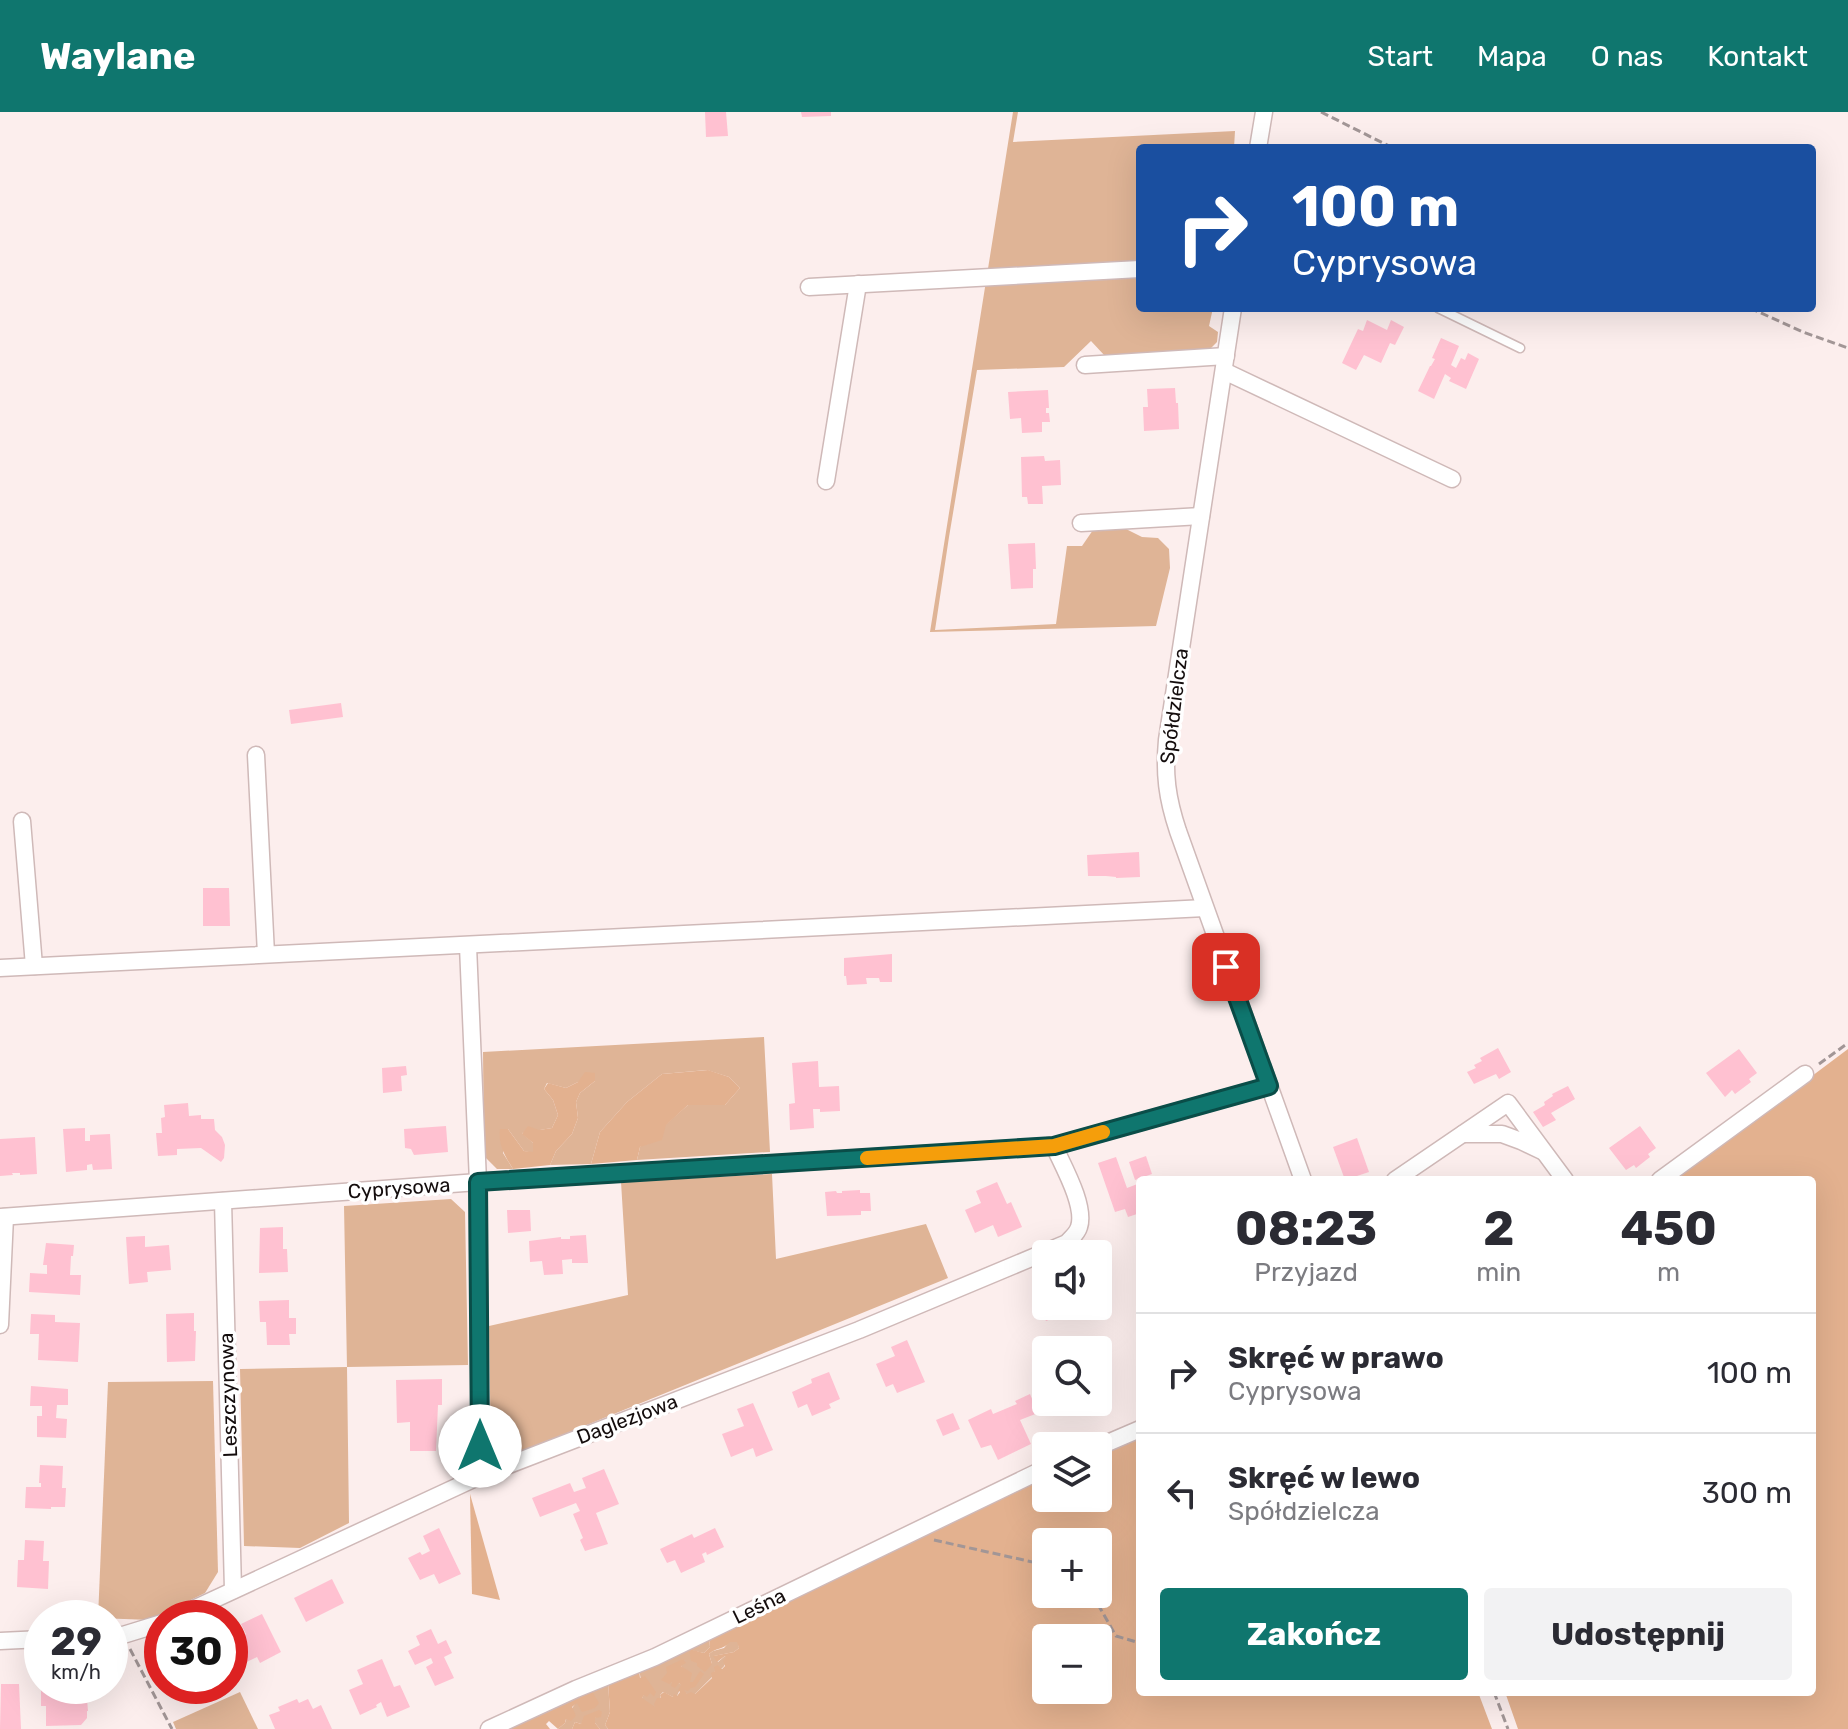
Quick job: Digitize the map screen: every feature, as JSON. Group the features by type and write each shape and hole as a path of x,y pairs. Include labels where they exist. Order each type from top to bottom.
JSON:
{"street":[{"path":"1259,144 1264,112"},
{"path":"809,287 1136,269"},
{"path":"826,481 858,284"},
{"name":"Spółdzielcza","path":"1232,312 1167,740 1165,778 1170,808 1302,1176"},
{"path":"1085,365 1225,364 1452,479"},
{"path":"1081,523 1201,516"},
{"path":"256,755 266,954"},
{"path":"22,821 34,966"},
{"path":"0,968 1205,908"},
{"path":"468,946 478,1182 480,1476"},
{"path":"1665,1176 1805,1074"},
{"name":"Cyprysowa","path":"2,1217 478,1182 1054,1146 1269,1086"},
{"path":"1401,1176 1508,1103 1562,1176"},
{"path":"1463,1134 1502,1134 1546,1153"},
{"name":"Daglezjowa","path":"212,1600 480,1476 859,1330 1067,1243 1080,1226 1080,1212 1054,1146"},
{"name":"Leszczynowa","path":"223,1201 233,1590"},
{"path":"0,1325 2,1217"},
{"path":"1112,1441 1136,1431"},
{"name":"Leśna","path":"489,1729 655,1657 1032,1474"},
{"path":"0,1641 24,1640"}],"lane":[{"path":"1446,312 1520,348"}],"path":[{"path":"1321,112 1385,144"},
{"path":"1759,312 1848,348"},
{"path":"1805,1074 1848,1043"},
{"path":"907,1534 1032,1562"},
{"path":"1100,1608 1116,1636 1136,1642"},
{"path":"128,1654 172,1729"},
{"path":"1496,1696 1508,1729"}],"shaded area":[{"path":"1013,112 1018,112 1013,142 1235,131 1234,144 1136,144 1136,312 1212,312 1209,326 1218,332 1217,342 1207,352 1105,356 1091,341 1064,367 977,370 935,630 1056,624 1067,546 1082,546 1093,530 1124,528 1142,537 1158,538 1169,549 1170,568 1156,626 930,632"},
{"path":"764,1037 770,1152 637,1160 640,1147 688,1105 725,1105 740,1088 729,1077 707,1070 662,1074 627,1102 600,1132 591,1164 550,1165 556,1151 572,1134 578,1118 576,1102 580,1093 595,1081 578,1082 566,1088 547,1083 544,1089 553,1100 558,1115 552,1128 522,1133 533,1143 533,1153 524,1151 508,1129 503,1153 513,1169 497,1169 484,1156 483,1052"},
{"path":"1848,1049 1848,1729 1518,1729 1506,1696 1816,1696 1816,1176 1678,1176"},
{"path":"708,1070 729,1077 740,1088 725,1105 688,1105 666,1125 662,1140 640,1147 637,1160 591,1164 600,1132 627,1102 662,1074"},
{"path":"585,1072 595,1073 595,1081 580,1093 576,1102 578,1118 572,1134 556,1151 550,1165 513,1169 501,1145 500,1129 508,1129 524,1151 533,1152 533,1143 522,1134 528,1126 539,1130 552,1128 558,1115 553,1100 544,1089 548,1083 566,1088 578,1082"},
{"path":"772,1174 776,1259 926,1224 948,1278 496,1462 491,1458 489,1326 628,1295 621,1182"},
{"path":"451,1199 465,1212 468,1365 347,1367 344,1206"},
{"path":"347,1367 349,1523 300,1548 244,1546 240,1369"},
{"path":"213,1381 218,1572 205,1593 191,1600 144,1600 144,1620 128,1619 128,1600 99,1600 108,1382"},
{"path":"1136,1438 1136,1696 1480,1696 1492,1729 608,1729 605,1725 610,1712 608,1682 639,1670 640,1678 645,1676 656,1692 654,1697 650,1693 642,1698 655,1707 657,1698 661,1698 664,1692 673,1697 680,1692 679,1683 675,1688 671,1686 672,1682 669,1684 661,1680 667,1673 666,1667 683,1659 686,1663 681,1666 692,1673 690,1682 700,1671 704,1674 695,1687 684,1690 687,1694 695,1694 712,1678 714,1667 718,1665 722,1669 725,1666 725,1656 717,1662 713,1656 739,1648 737,1642 730,1642 709,1654 712,1664 705,1672 691,1661 689,1649 704,1653 710,1647 709,1638 809,1585 1032,1484 1032,1512 1112,1512 1112,1449"},
{"path":"470,1494 500,1600 472,1594"},
{"path":"709,1638 710,1647 704,1653 690,1650 712,1664 709,1654 713,1651 724,1648 729,1642 738,1641 739,1648 714,1656 718,1662 727,1657 725,1665 715,1671 695,1694 684,1692 693,1682 681,1666 683,1659 671,1681 682,1685 677,1696 663,1692 656,1708 651,1708 642,1720 636,1709 643,1713 644,1694 639,1670"},
{"path":"608,1682 610,1712 605,1725 608,1729 600,1729 595,1723 595,1718 602,1712 581,1724 575,1722 572,1729 558,1729 585,1693"},
{"path":"590,1688 599,1703 595,1708 582,1712 577,1703 572,1707 576,1716 571,1721 566,1719 558,1729 549,1721 546,1724 550,1729 508,1729"},
{"path":"213,1704 246,1704 258,1729 176,1729 173,1722"},
{"path":"599,1710 601,1717 595,1718 595,1723 600,1729 572,1729 575,1722 581,1724 584,1716"}],"building":[{"path":"705,112 726,112 728,136 706,137"},
{"path":"801,112 831,112 831,116 802,117"},
{"path":"1367,320 1387,330 1391,320 1404,327 1395,345 1390,343 1381,363 1364,355 1356,370 1342,363 1358,329 1363,331"},
{"path":"1441,338 1459,346 1451,365 1456,368 1468,353 1479,359 1466,389 1449,381 1451,378 1445,374 1434,399 1418,391 1435,359 1432,358"},
{"path":"1175,388 1179,429 1144,431 1143,407 1148,407 1147,389"},
{"path":"1048,390 1049,408 1046,408 1046,413 1049,413 1050,422 1042,422 1042,432 1022,433 1021,418 1010,419 1008,392"},
{"path":"1044,456 1045,461 1060,460 1061,485 1042,486 1043,504 1028,504 1027,497 1022,497 1021,457"},
{"path":"1035,543 1033,588 1011,589 1008,544"},
{"path":"341,703 343,717 291,724 289,710"},
{"path":"1139,852 1140,877 1088,876 1087,855"},
{"path":"203,888 229,888 230,926 203,926"},
{"path":"892,954 892,982 866,978 867,984 847,985 844,958"},
{"path":"1498,1048 1511,1072 1499,1079 1496,1074 1474,1084 1467,1072 1476,1068 1474,1065 1482,1061 1480,1058"},
{"path":"1739,1049 1757,1073 1735,1094 1732,1090 1725,1097 1706,1073"},
{"path":"818,1061 819,1087 839,1086 840,1111 820,1112 820,1109 813,1109 814,1128 790,1130 789,1104 795,1103 792,1063"},
{"path":"406,1066 407,1075 401,1076 402,1091 383,1093 382,1068"},
{"path":"1568,1086 1575,1099 1551,1113 1556,1120 1543,1127 1533,1112 1545,1105 1544,1102 1552,1094"},
{"path":"188,1103 189,1116 201,1115 201,1119 214,1119 215,1130 225,1145 221,1162 201,1148 177,1149 177,1155 158,1156 156,1133 162,1133 164,1105"},
{"path":"446,1126 448,1152 414,1155 411,1149 405,1148 404,1129"},
{"path":"1640,1126 1656,1148 1636,1168 1634,1165 1626,1170 1609,1148"},
{"path":"85,1128 85,1141 90,1141 90,1135 110,1134 112,1169 93,1170 92,1164 87,1165 87,1170 66,1172 63,1129"},
{"path":"35,1137 37,1174 0,1176 0,1139"},
{"path":"1357,1138 1369,1172 1344,1176 1333,1147"},
{"path":"1146,1156 1152,1174 1136,1176 1135,1180 1129,1162"},
{"path":"1116,1157 1127,1188 1136,1185 1136,1214 1128,1217 1125,1209 1115,1212 1098,1163"},
{"path":"997,1182 1007,1204 1011,1202 1022,1227 998,1237 993,1225 975,1233 965,1210 981,1203 976,1191"},
{"path":"860,1190 860,1193 870,1193 871,1211 861,1211 861,1215 827,1216 825,1192"},
{"path":"507,1210 530,1210 531,1231 508,1233"},
{"path":"283,1227 283,1249 287,1249 288,1272 259,1273 260,1228"},
{"path":"586,1235 588,1263 562,1260 563,1274 544,1275 542,1261 530,1262 529,1241"},
{"path":"145,1236 145,1247 169,1245 171,1270 147,1272 148,1282 129,1284 126,1237"},
{"path":"46,1243 74,1245 70,1275 81,1275 80,1295 29,1292 30,1273 47,1274 47,1265 43,1265"},
{"path":"289,1300 289,1318 296,1318 296,1334 289,1334 290,1345 267,1345 266,1322 260,1322 259,1301"},
{"path":"194,1313 195,1361 167,1362 166,1314"},
{"path":"31,1314 55,1315 55,1322 80,1323 78,1362 38,1360 39,1334 30,1334"},
{"path":"907,1340 925,1382 897,1393 893,1384 886,1387 876,1364 895,1356 891,1347"},
{"path":"829,1372 840,1399 829,1404 831,1408 812,1416 807,1404 798,1408 792,1392 812,1383 811,1379"},
{"path":"442,1379 436,1451 410,1451 410,1422 397,1423 396,1380"},
{"path":"31,1386 68,1389 68,1405 57,1405 56,1418 67,1419 66,1438 37,1437 37,1416 42,1416 42,1406 30,1406"},
{"path":"1030,1394 1032,1399 1032,1415 1020,1420 1031,1444 998,1460 991,1445 981,1448 968,1420 991,1409 993,1414 1017,1404 1015,1401"},
{"path":"753,1403 773,1450 756,1457 753,1448 731,1457 722,1434 744,1426 737,1409"},
{"path":"953,1413 960,1429 943,1436 936,1420"},
{"path":"40,1465 63,1466 65,1507 25,1508 26,1487 41,1487"},
{"path":"604,1469 619,1504 596,1513 608,1544 585,1551 573,1514 580,1511 576,1503 540,1517 532,1498 570,1483 574,1492 586,1488 582,1478"},
{"path":"439,1528 461,1574 439,1584 434,1574 420,1580 408,1558 430,1551 423,1536"},
{"path":"715,1528 724,1547 707,1555 706,1552 702,1554 705,1562 681,1573 675,1560 667,1563 660,1549 692,1534 694,1538"},
{"path":"25,1540 44,1541 43,1561 49,1561 48,1589 17,1587 18,1560 24,1560"},
{"path":"332,1579 344,1603 306,1622 294,1598"},
{"path":"262,1614 281,1652 260,1663 257,1657 248,1661 248,1621"},
{"path":"431,1629 438,1644 446,1640 452,1653 444,1657 454,1678 435,1686 426,1667 433,1663 431,1658 415,1665 408,1651 420,1645 416,1636"},
{"path":"382,1659 394,1687 400,1685 410,1707 387,1717 381,1702 360,1715 349,1690 363,1684 357,1670"},
{"path":"1,1684 19,1684 21,1729 0,1729"},
{"path":"297,1699 299,1703 308,1699 313,1709 321,1705 332,1729 275,1729 269,1715 280,1711 278,1707"},
{"path":"87,1704 87,1718 81,1725 46,1726 46,1706 41,1706"}],"slow traffic":[{"path":"867,1158 1054,1146 1103,1132"}],"route":[{"path":"480,1446 478,1182 1054,1146 1269,1086 1226,967"}]}
